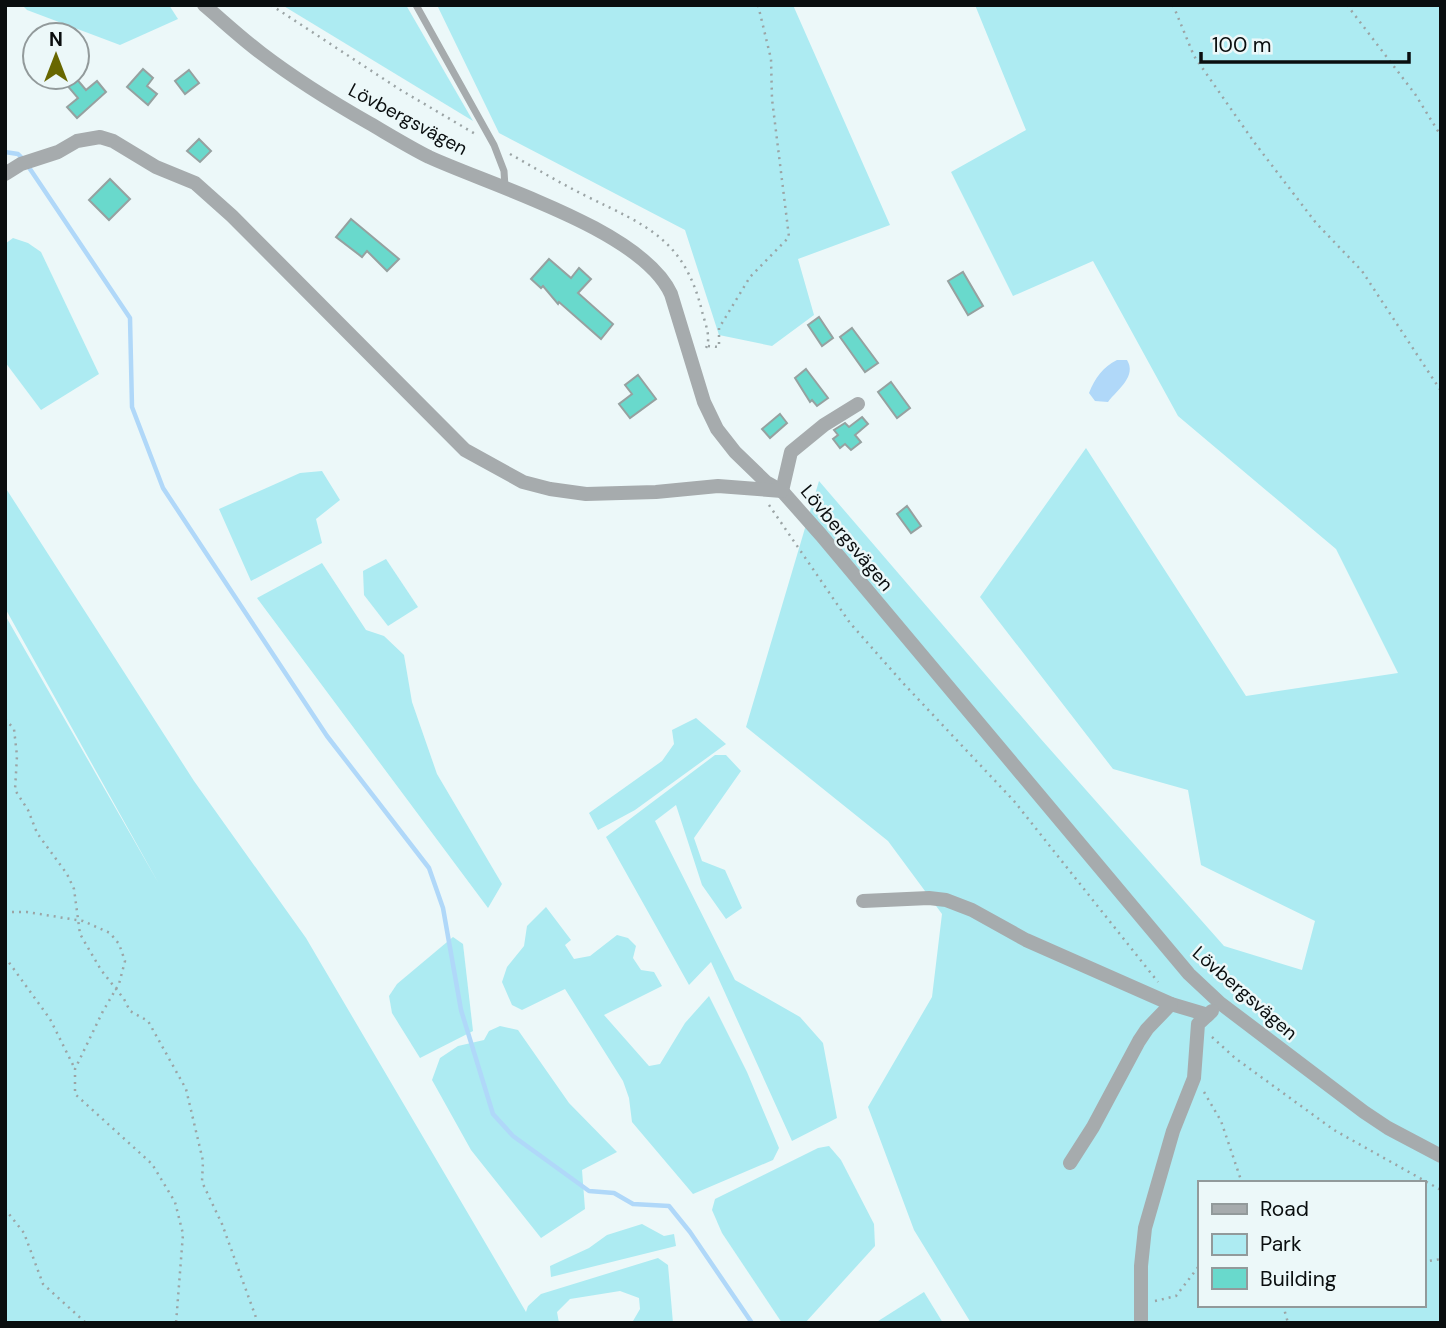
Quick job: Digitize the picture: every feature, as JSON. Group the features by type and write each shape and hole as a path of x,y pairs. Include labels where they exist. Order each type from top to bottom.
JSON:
{"street":[{"name":"Lövbergsvägen","path":"204,5 263,55 367,122 428,156 505,187 607,235 638,255 657,272 671,294 704,402 717,429 735,452 766,482 782,491 1052,809 1171,954 1220,1003 1364,1112 1441,1156"},
{"path":"5,174 21,164 58,152 77,141 100,137 113,141 156,167 195,183 232,216 465,450 523,482 586,494 656,492 718,486 782,491 791,452 824,425 858,404"},
{"path":"863,901 929,898 954,903 1026,940 1203,1020"},
{"path":"1141,1323 1144,1228 1166,1150 1195,1077 1203,1020 1220,1003"},
{"path":"1070,1163 1093,1127 1139,1041 1171,1004"}],"lane":[{"path":"416,5 494,145 504,172 505,187"}],"path":[{"path":"271,5 399,89 494,145 611,208"},
{"path":"708,346 719,347 719,328 750,277 789,237 772,99 771,59 758,5"},
{"path":"1173,5 1194,55 1316,223 1362,271 1441,391"},
{"path":"1347,5 1415,94 1441,136"},
{"path":"760,490 850,622 902,683 1014,802 1160,984"},
{"path":"5,719 14,729 17,756 15,790 28,810 37,833 67,874 74,889 80,934 130,1011 148,1021 186,1088 203,1161 202,1182 222,1224 258,1323"},
{"path":"5,912 27,912 78,920 110,933 119,944 125,961 116,989 75,1069"},
{"path":"5,957 50,1019 75,1069 75,1094 152,1164 174,1202 183,1234 176,1323"},
{"path":"1203,1020 1235,1058 1334,1130 1441,1190"},
{"path":"1195,1077 1221,1121 1241,1181"},
{"path":"5,1209 23,1233 43,1284 86,1323"},
{"path":"1141,1305 1176,1296 1198,1267"}],"green space":[{"path":"22,5 169,5 178,19 120,45 91,34 91,21 56,21 27,10"},
{"path":"282,5 406,5 473,121"},
{"path":"437,5 793,5 890,225 798,259 814,315 772,346 719,335 685,230 499,133"},
{"path":"975,5 1441,5 1441,1323 971,1323 914,1230 868,1107 932,997 942,914 888,841 746,727 819,481 1040,738 1224,946 1302,970 1315,921 1201,865 1188,790 1113,769 980,597 1086,448 1246,696 1398,673 1336,549 1178,416 1093,261 1013,296 951,172 1026,130"},
{"path":"13,238 28,243 41,252 99,374 41,410 5,362 5,244"},
{"path":"322,471 340,500 316,519 322,543 251,581 219,509 300,473"},
{"path":"5,487 194,781 306,938 526,1312 528,1306 541,1294 658,1258 668,1265 673,1323 630,1323 640,1309 639,1298 620,1291 570,1299 557,1312 559,1323 5,1323 5,615 159,884 5,608"},
{"path":"386,559 418,607 388,626 364,595 363,571"},
{"path":"322,563 366,630 384,636 404,655 412,702 437,774 502,884 488,908 257,598"},
{"path":"696,718 726,744 635,810 598,830 589,813 662,761 674,744 672,730"},
{"path":"715,755 726,755 741,771 694,838 702,861 725,870 742,908 726,919 702,885 676,805 655,821 735,980 800,1017 823,1043 837,1118 792,1141 711,962 689,985 606,837"},
{"path":"546,907 571,940 565,945 574,959 590,956 617,935 628,938 636,946 633,958 641,970 654,972 662,986 604,1015 649,1066 660,1064 685,1023 709,996 747,1072 779,1148 773,1160 693,1194 632,1122 629,1098 623,1081 565,989 522,1010 512,1005 502,982 507,967 524,946 527,926"},
{"path":"453,937 463,944 473,1031 420,1058 392,1013 389,996 397,984"},
{"path":"500,1026 518,1030 569,1103 617,1152 582,1170 585,1209 541,1238 471,1150 432,1080 440,1058 458,1046 484,1040 489,1031"},
{"path":"829,1146 841,1160 874,1224 875,1246 805,1323 782,1323 722,1233 712,1210 715,1199 818,1148"},
{"path":"642,1224 664,1236 674,1234 676,1246 551,1277 550,1266 589,1248 607,1235"},
{"path":"924,1292 943,1323 875,1323"}],"shaded area":[{"path":"1117,360 1127,360 1130,371 1128,377 1108,402 1095,401 1089,393 1094,383 1104,370"}],"building":[{"path":"143,69 153,78 147,86 157,94 148,105 127,87"},
{"path":"189,70 199,83 185,94 175,81"},
{"path":"97,81 106,92 77,118 67,107 78,98 72,91 91,91 91,86"},
{"path":"199,139 211,151 200,162 187,151"},
{"path":"110,179 130,199 109,220 89,200"},
{"path":"351,219 399,259 387,271 367,251 362,257 336,237"},
{"path":"549,259 571,278 579,268 591,279 578,293 613,324 601,339 559,302 558,304 543,286 541,288 531,279"},
{"path":"963,272 983,306 968,315 948,281"},
{"path":"819,317 833,338 822,346 808,325"},
{"path":"852,328 878,363 865,372 840,337"},
{"path":"806,369 828,398 817,406 812,400 810,402 795,378"},
{"path":"638,375 656,399 630,418 619,404 632,394 625,385"},
{"path":"891,382 910,408 897,418 878,392"},
{"path":"780,414 787,423 770,438 762,429"},
{"path":"862,417 868,424 855,435 861,442 851,450 845,444 840,448 833,439 838,435 834,430 845,423 849,427"},
{"path":"907,506 921,526 911,533 897,514"}],"waterway":[{"path":"5,152 18,154 23,159"},
{"path":"28,166 130,318 132,407 163,488 327,736 429,868 443,908 461,1010 493,1114 513,1136 589,1191 614,1193 633,1204 669,1206 752,1323"}]}
